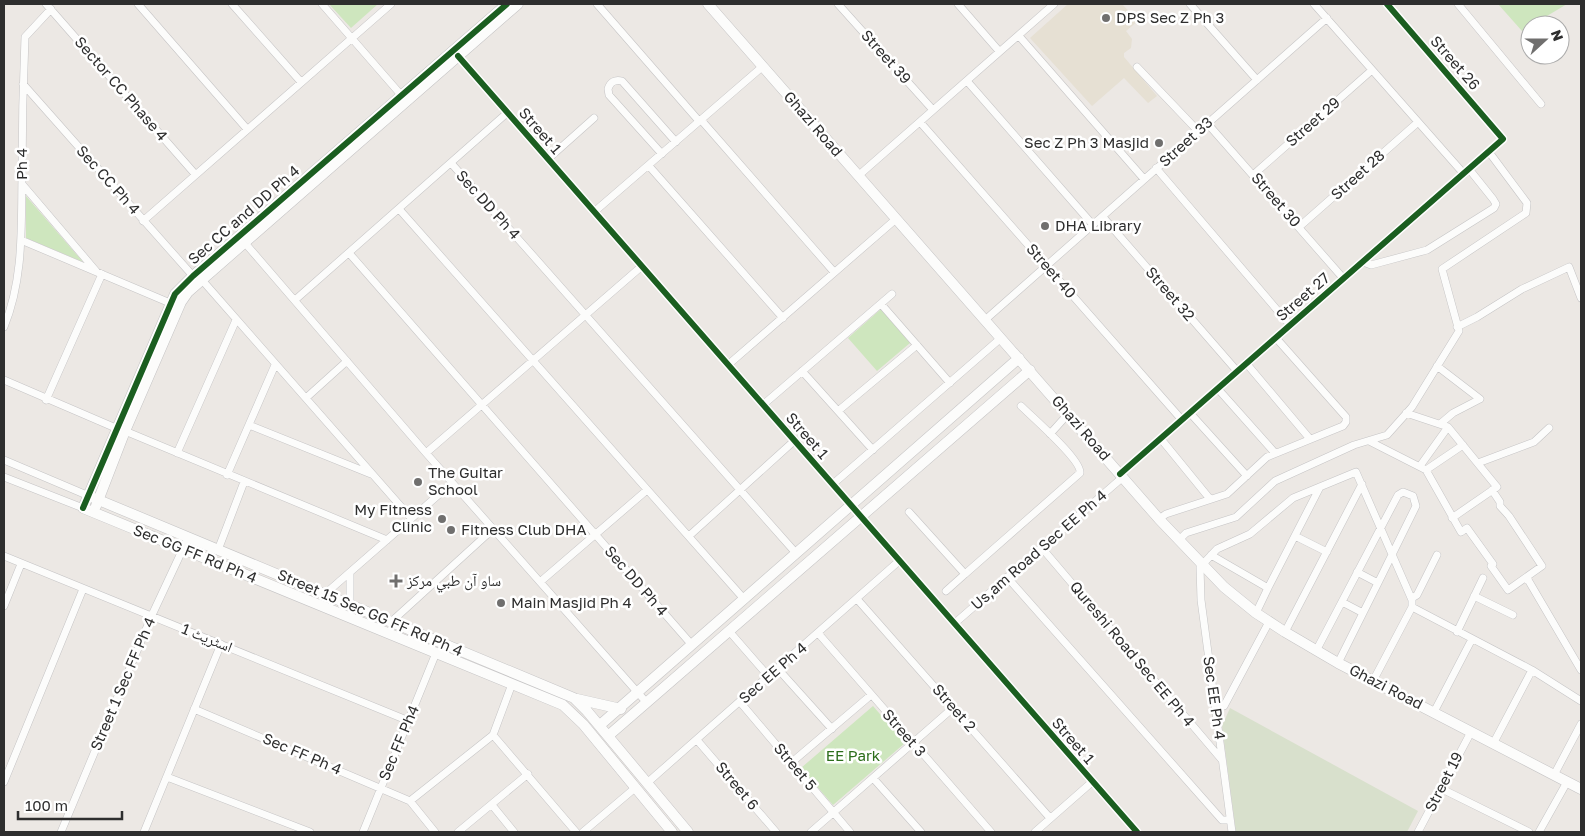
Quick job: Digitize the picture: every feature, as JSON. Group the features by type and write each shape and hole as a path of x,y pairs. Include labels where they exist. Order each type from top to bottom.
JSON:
{"main road":[{"name":"Sec CC and DD Ph 4","path":"94,513 122,430 170,303 506,4"},
{"name":"Sec CC and DD Ph 4","path":"83,508 122,430 181,302 197,278 245,243 518,4"},
{"name":"Ghazi Road","path":"708,4 1159,519 1224,587 1256,613 1316,651 1581,789"},
{"path":"600,726 1018,358"},
{"path":"608,736 1030,370"},
{"name":"Street 15 Sec GG FF Rd Ph 4","path":"88,496 574,698 600,726 688,832"},
{"name":"Sec GG FF Rd Ph 4","path":"83,508 512,684 570,710 672,832"},
{"path":"350,618 352,606"},
{"path":"574,698 605,707 621,708"}],"street":[{"path":"138,4 247,129"},
{"path":"232,4 301,82"},
{"path":"322,4 402,96"},
{"path":"144,221 195,174 391,4"},
{"path":"597,4 834,272"},
{"name":"Street 39","path":"838,4 934,110"},
{"path":"958,4 999,51"},
{"path":"858,176 1054,4"},
{"path":"1190,4 1257,80"},
{"path":"1314,4 1417,123 1466,171 1496,204 1494,208 1427,250 1371,265 1363,262"},
{"name":"Street 26","path":"1387,4 1503,139"},
{"path":"1458,4 1542,104"},
{"name":"Ph 4","path":"4,327 14,304 22,240 25,37 48,6"},
{"name":"Sector CC Phase 4","path":"48,6 195,174"},
{"name":"Street 33","path":"984,320 1327,18"},
{"path":"1019,36 1144,179"},
{"name":"Street 1","path":"458,56 955,623 1132,831"},
{"path":"594,212 762,67"},
{"path":"1137,67 1198,131"},
{"name":"Street 29","path":"1253,175 1372,70"},
{"path":"662,154 609,95 608,89 611,82 616,80 622,81 676,142"},
{"path":"967,81 1093,225"},
{"name":"Sec CC Ph 4","path":"23,84 197,278"},
{"path":"295,300 507,113"},
{"path":"548,159 594,118"},
{"name":"Street 40","path":"920,122 1182,420"},
{"name":"Street 30","path":"1207,123 1344,278"},
{"name":"Street 28","path":"1299,227 1417,123"},
{"name":"Street 27","path":"1122,476 1246,363 1503,139"},
{"path":"1178,540 1186,534 1236,517 1275,481 1315,462 1387,435 1406,413 1458,331 1442,269 1526,213 1527,203 1489,152"},
{"name":"Sec DD Ph 4","path":"451,163 586,314 739,491 796,552"},
{"path":"649,166 783,318"},
{"path":"1156,168 1290,325"},
{"path":"22,184 100,273"},
{"path":"399,209 744,599"},
{"name":"Street 32","path":"1103,217 1238,371"},
{"path":"728,364 896,219"},
{"path":"22,240 170,303"},
{"path":"245,243 452,483 647,703"},
{"name":"Sec DD Ph 4","path":"349,253 692,645"},
{"path":"426,453 642,266"},
{"path":"1457,327 1522,289 1569,267 1581,298"},
{"path":"46,400 100,273"},
{"path":"197,278 411,518"},
{"path":"764,404 892,294"},
{"path":"881,304 950,383"},
{"path":"177,453 236,320"},
{"path":"832,484 1001,338"},
{"path":"1159,519 1166,514 1227,494 1267,457 1343,426 1346,422 1346,417 1276,338"},
{"path":"838,411 917,345"},
{"path":"306,398 347,361"},
{"path":"1246,363 1310,439"},
{"path":"226,475 275,365"},
{"path":"1437,366 1480,399 1452,413 1440,424"},
{"path":"802,371 873,450"},
{"path":"4,380 46,400 387,540"},
{"path":"1218,389 1275,453"},
{"path":"946,591 1080,473 1079,466 1021,406"},
{"path":"1190,413 1247,476"},
{"path":"1406,413 1448,427 1497,487 1452,518"},
{"path":"1050,434 1068,414"},
{"path":"249,425 371,474"},
{"path":"1423,468 1448,427"},
{"path":"1478,463 1534,442 1549,428"},
{"path":"1161,439 1210,499"},
{"path":"689,536 794,441"},
{"path":"1369,441 1423,468 1461,532 1467,528 1493,564 1491,566 1508,590 1542,566 1509,516 1500,506 1500,502 1492,490"},
{"path":"1423,468 1463,446"},
{"name":"Street 15 Sec GG FF Rd Ph 4","path":"4,460 88,496"},
{"path":"1202,564 1221,546 1250,534 1293,498 1356,472 1412,598 1412,607 1373,681"},
{"name":"Us,am Road Sec EE Ph 4","path":"955,623 1122,476"},
{"name":"Sec GG FF Rd Ph 4","path":"4,477 83,508"},
{"path":"218,550 244,482"},
{"path":"325,594 452,483"},
{"path":"1285,632 1362,484"},
{"path":"1256,613 1320,486"},
{"path":"540,582 647,490"},
{"path":"1316,651 1380,525 1398,495 1403,492 1413,496 1416,506 1338,663"},
{"path":"909,512 965,574"},
{"path":"390,622 493,529"},
{"path":"1295,536 1327,552"},
{"name":"Street 1 Sec FF Ph 4","path":"62,832 152,615 188,538"},
{"name":"Qureshi Road Sec EE Ph 4","path":"1041,547 1222,761"},
{"path":"1211,555 1268,588"},
{"path":"1412,598 1417,595 1437,555"},
{"name":"اسٹریٹ 1","path":"4,556 409,721"},
{"name":"Sec EE Ph 4","path":"647,783 899,561"},
{"path":"4,606 21,564"},
{"name":"Sec EE Ph 4","path":"1202,564 1199,571 1201,600 1214,709 1232,832"},
{"path":"1357,572 1378,583"},
{"path":"350,573 352,606"},
{"path":"1006,577 1222,820 1230,820"},
{"path":"1457,632 1483,578"},
{"path":"1527,578 1581,670"},
{"path":"4,782 83,589"},
{"path":"1474,596 1513,615"},
{"name":"Street 2","path":"858,599 1050,818"},
{"path":"1342,602 1363,613"},
{"path":"1412,607 1532,670 1581,700"},
{"path":"1214,709 1223,707 1269,622"},
{"path":"729,631 769,677"},
{"name":"Street 3","path":"818,633 991,832"},
{"path":"1434,712 1472,639"},
{"path":"144,832 221,644"},
{"name":"Sec FF Ph4","path":"363,832 436,653"},
{"path":"778,669 832,729"},
{"path":"1493,744 1532,670"},
{"path":"435,832 410,800 493,735 512,684"},
{"path":"791,763 871,695"},
{"name":"Street 5","path":"740,702 850,832"},
{"path":"812,832 954,707"},
{"name":"Sec FF Ph 4","path":"194,709 410,800"},
{"path":"1554,775 1581,724"},
{"name":"Street 19","path":"1418,832 1471,732"},
{"path":"493,735 576,832"},
{"name":"Street 6","path":"697,740 776,832"},
{"path":"458,832 528,774"},
{"path":"167,777 310,832"},
{"path":"873,778 921,832"},
{"path":"1035,832 1092,782"},
{"path":"1539,832 1567,782"},
{"path":"583,832 635,788"},
{"path":"1440,788 1529,832"},
{"path":"492,805 514,832"}],"shaded area":[{"path":"1068,4 1122,4 1138,21 1126,31 1132,39 1131,48 1124,53 1124,57 1157,96 1148,103 1124,78 1092,106 1030,38"}],"green space":[{"path":"329,4 378,4 351,28"},
{"path":"1498,4 1567,4 1549,15 1520,15 1520,29"},
{"path":"26,196 83,262 26,238"},
{"path":"881,309 910,343 877,371 848,338"},
{"name":"EE Park","path":"873,706 905,743 833,805 801,768"},
{"path":"1230,708 1418,811 1407,832 1236,832 1222,726"}],"cycle path":[{"path":"83,508 175,294 193,276 507,4"},
{"path":"1120,474 1503,139 1387,4"},
{"path":"458,56 1137,832"}],"place":[{"name":"DPS Sec Z Ph 3","path":"1106,18"},
{"name":"Sec Z Ph 3 Masjid","path":"1159,143"},
{"name":"DHA Library","path":"1045,226"},
{"name":"The Guitar School","path":"418,482"},
{"name":"My Fitness Clinic","path":"442,519"},
{"name":"Fitness Club DHA","path":"451,530"},
{"name":"ساو آن طبي مرکز","path":"396,581"},
{"name":"Main Masjid Ph 4","path":"501,603"}]}
